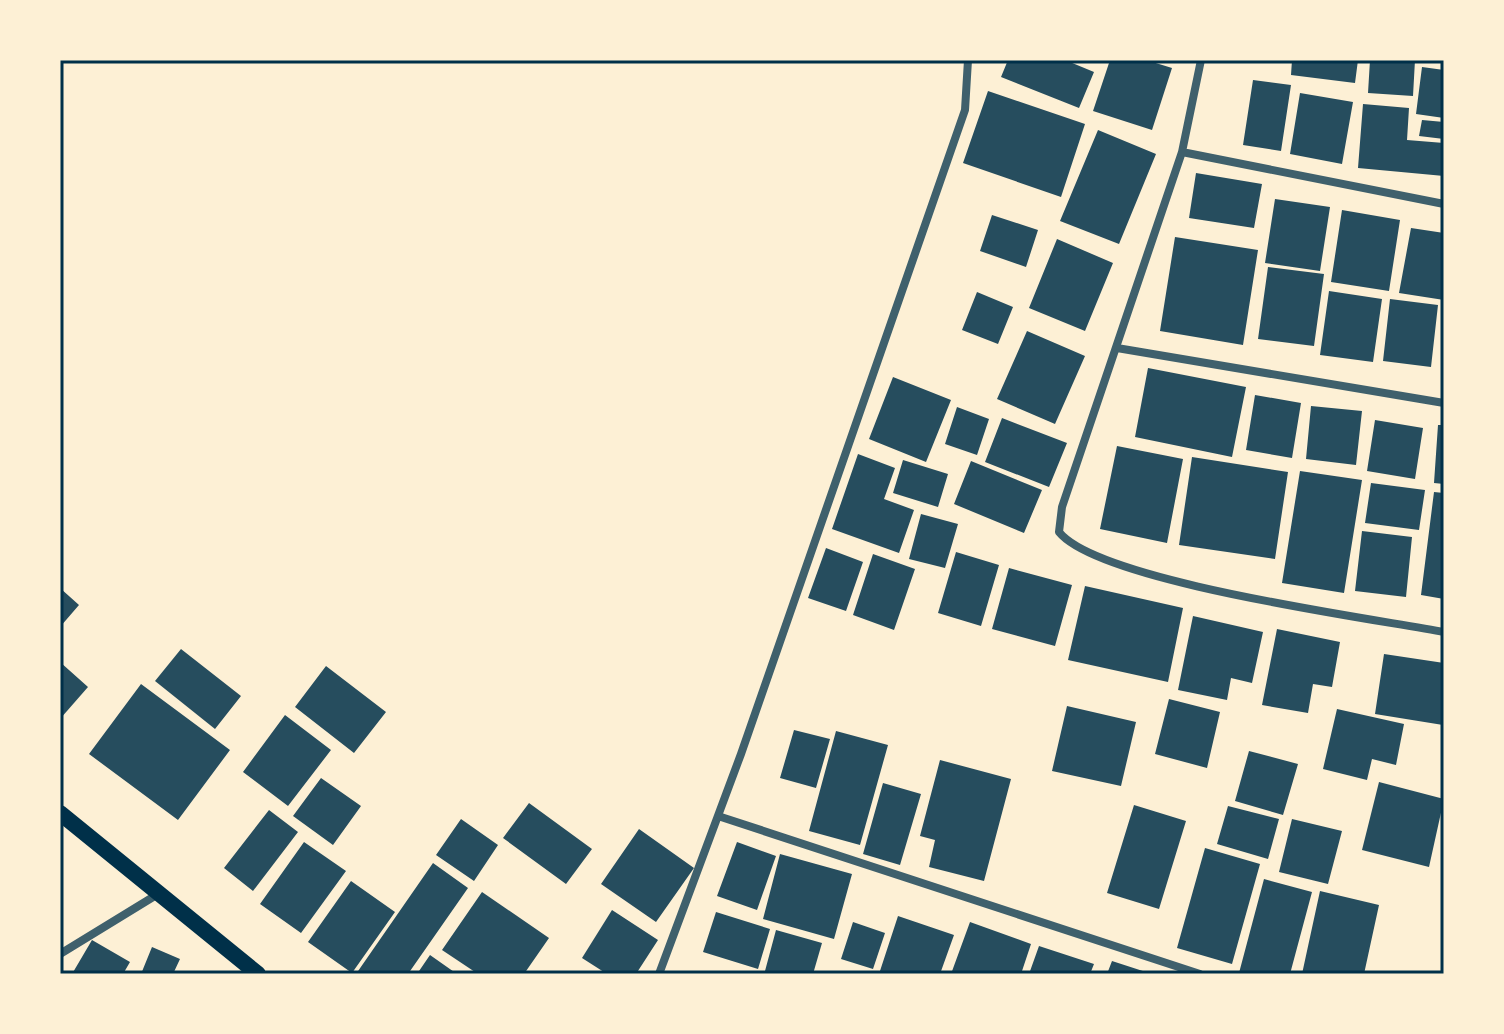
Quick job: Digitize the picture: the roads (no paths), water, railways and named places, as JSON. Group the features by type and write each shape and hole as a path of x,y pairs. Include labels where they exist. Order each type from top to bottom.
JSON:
{"main road":[{"path":"60,813 258,974"}],"street":[{"path":"659,974 718,816 965,110 968,60"},
{"path":"1201,60 1182,152 1062,507 1059,532 1066,540 1104,561 1179,582 1444,632"},
{"path":"1182,152 1444,204"},
{"path":"1117,348 1444,403"},
{"path":"718,816 1200,974"},
{"path":"60,954 160,894"}]}
